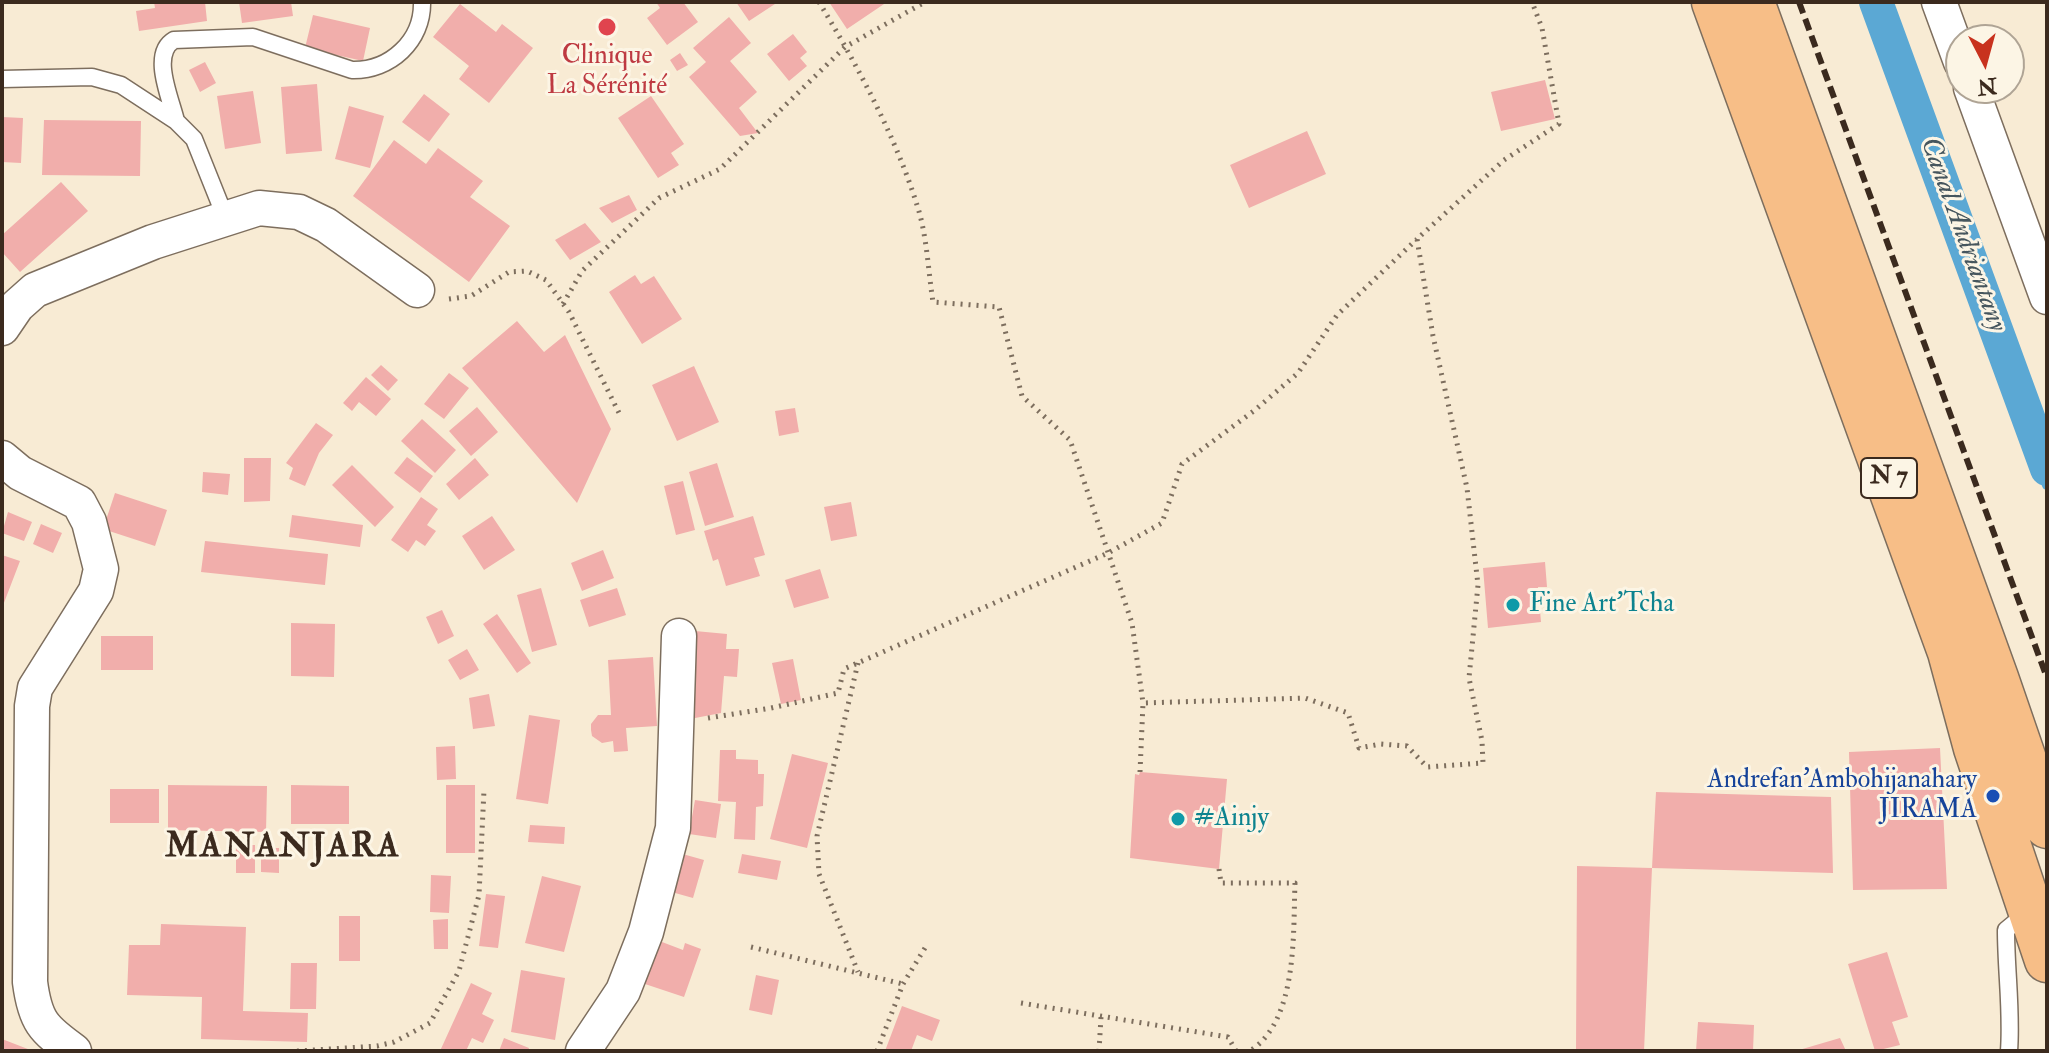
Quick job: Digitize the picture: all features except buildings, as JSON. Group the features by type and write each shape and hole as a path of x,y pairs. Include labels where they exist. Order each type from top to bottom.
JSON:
{"main road":[{"name":"N 7","path":"1714,2 1950,652 1976,748 2039,906 2047,960"},
{"name":"N 7","path":"1752,2 2047,826"}],"street":[{"path":"1939,2 1947,24"},
{"path":"1977,104 2047,297"},
{"path":"2,328 17,306 35,290 153,242 259,208 299,212 326,225 417,290"},
{"path":"2,458 20,473 79,503 89,522 101,569 96,591 35,688 32,706 30,982 33,1007 46,1031 74,1051"},
{"path":"583,1051 623,991 646,932 673,828 679,636"}],"lane":[{"path":"176,121 163,67 163,52 167,44 174,40 253,37 352,70 367,70 386,64 400,54 417,30 422,2"},
{"path":"2,79 92,77 121,85 176,121 198,147 226,219"},
{"path":"2009,1051 2011,1017 2006,930 2039,906"}],"path":[{"path":"819,2 892,139 918,208 933,302 999,307 1022,396 1070,440 1132,623 1143,703 1140,772"},
{"path":"563,304 582,271 659,198 720,169 845,47 925,2"},
{"path":"675,723 771,708 838,693 844,669 1108,553 1162,523 1182,464 1255,410 1298,373 1337,315 1504,160 1559,124 1542,28 1532,2"},
{"path":"1143,703 1305,698 1348,713 1359,748 1381,744 1407,746 1427,767 1483,763 1482,741 1469,678 1478,585 1467,488 1433,336 1417,239"},
{"path":"417,290 435,299 462,299 509,272 527,271 546,280 563,304 621,417"},
{"path":"858,662 817,836 819,874 858,972"},
{"path":"297,1051 377,1046 394,1042 430,1023 459,971 479,895 484,790"},
{"path":"1219,869 1221,883 1295,883 1292,963 1278,1019 1263,1043 1250,1051"},
{"path":"877,1051 903,984 928,943"},
{"path":"751,947 903,984"},
{"path":"1021,1003 1228,1037 1236,1051"},
{"path":"1099,1051 1101,1017"}],"waterway":[{"path":"1872,2 2047,485"},
{"name":"Canal Andriantany","path":"1876,2 2047,469"}],"railway":[{"path":"1799,2 2047,678"}],"place":[{"name":"Clinique La Sérénité","path":"607,27"},
{"name":"Fine Art'Tcha","path":"1513,605"},
{"name":"Andrefan'Ambohijanahary JIRAMA","path":"1993,796"},
{"name":"#Ainjy","path":"1178,819"}],"district":[{"name":"MANANJARA","path":"283,849"}]}
